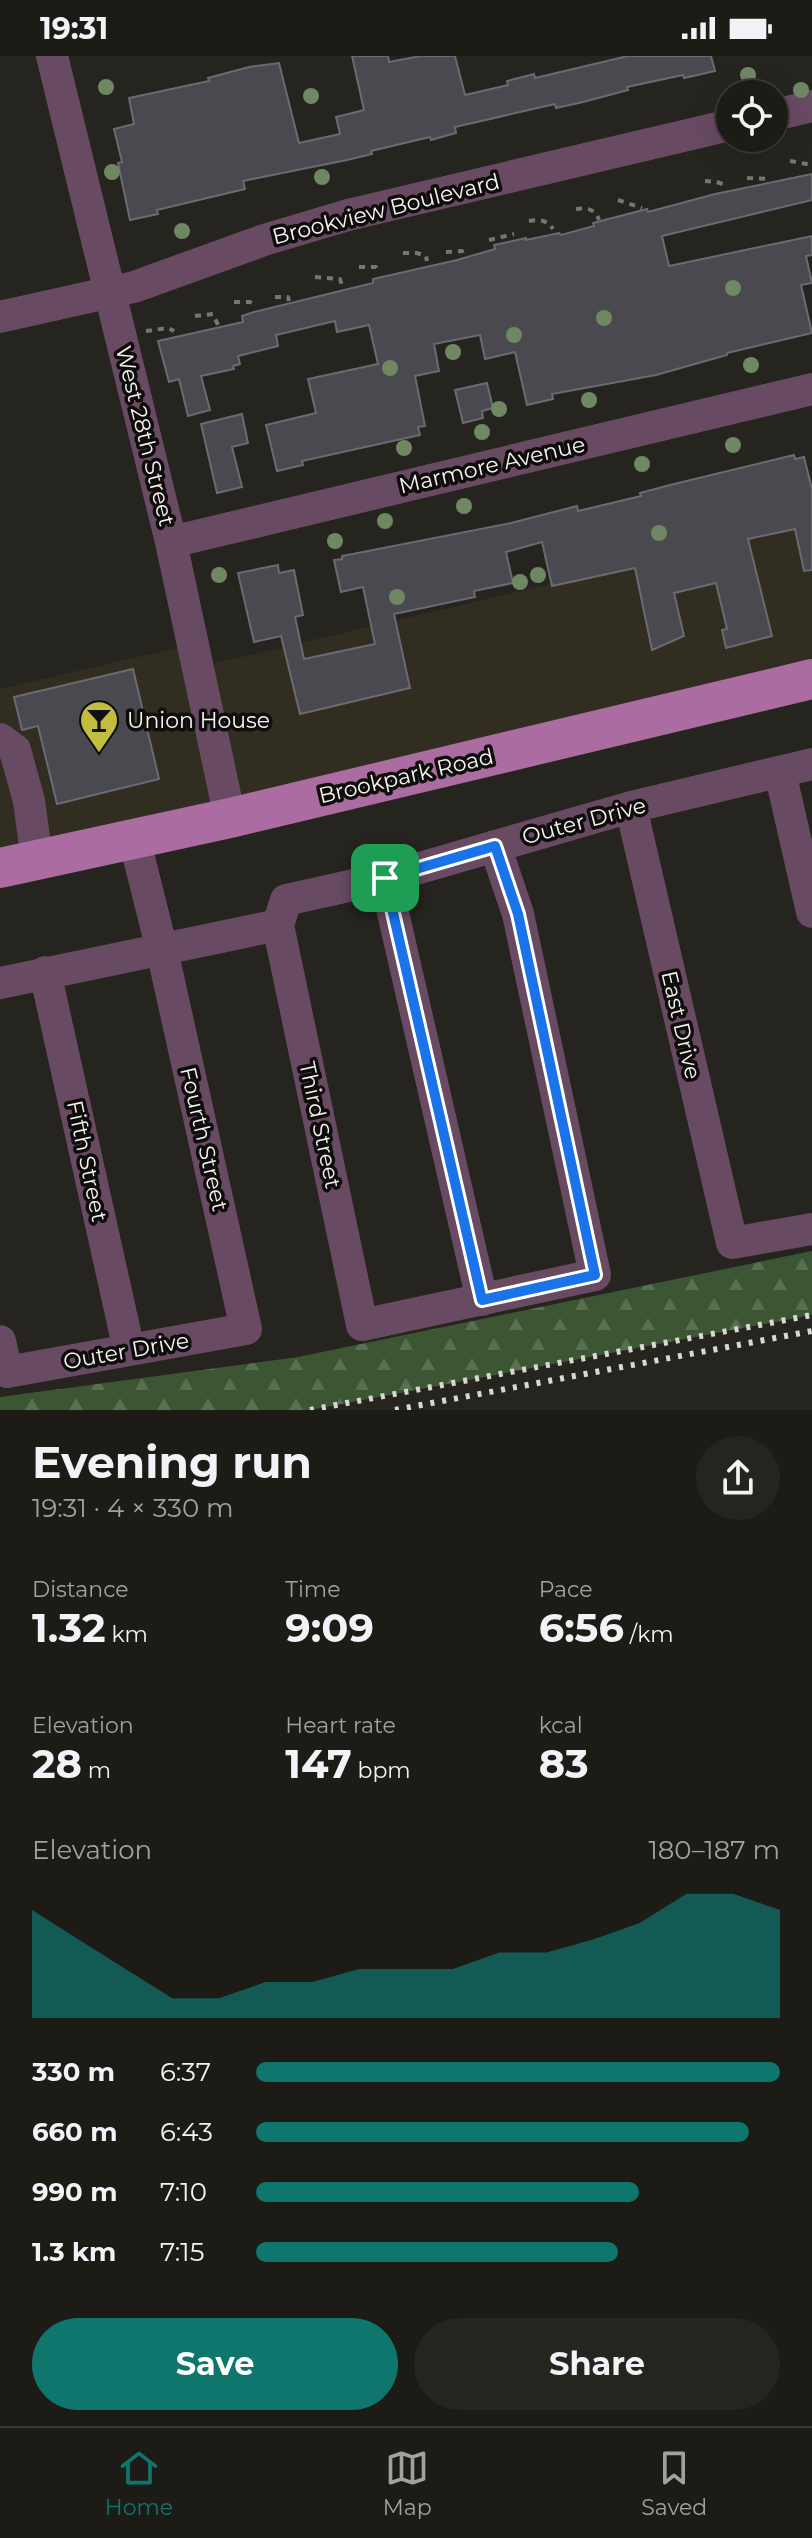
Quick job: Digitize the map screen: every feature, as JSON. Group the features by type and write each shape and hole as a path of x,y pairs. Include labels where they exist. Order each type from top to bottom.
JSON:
{"main road":[{"name":"Brookpark Road","path":"18,864 230,818 812,679"}],"street":[{"name":"West 28th Street","path":"52,56 171,542 230,818"},
{"path":"788,112 812,106"},
{"name":"Brookview Boulevard","path":"0,317 110,293 264,240 348,215 716,128"},
{"name":"Marmore Avenue","path":"171,542 812,389"},
{"path":"0,739 15,750 12,786 18,864"},
{"name":"Outer Drive","path":"278,925 286,900 385,878 631,807 812,764"},
{"path":"780,772 812,912"},
{"name":"East Drive","path":"631,807 732,1243 812,1229"},
{"name":"Fourth Street","path":"134,838 246,1329"},
{"path":"385,878 482,1300 595,1275 518,914 495,846"},
{"path":"0,983 278,925"},
{"name":"Third Street","path":"278,925 362,1325 482,1300"},
{"name":"Fifth Street","path":"45,972 129,1350"},
{"name":"Outer Drive","path":"0,1341 7,1372 246,1329"}],"path":[{"path":"790,161 812,165"},
{"path":"747,178 770,179"},
{"path":"705,181 728,186"},
{"path":"618,200 642,208"},
{"path":"576,209 592,210 599,220"},
{"path":"529,221 539,219 549,223 553,229"},
{"path":"489,240 514,234"},
{"path":"446,252 462,251 463,255"},
{"path":"403,253 426,256 427,261"},
{"path":"359,267 376,267 377,271"},
{"path":"315,277 340,279 342,286"},
{"path":"275,297 288,297 289,301"},
{"path":"234,302 250,302 256,307"},
{"path":"195,316 213,314 218,325"},
{"path":"144,331 168,328 174,331"}],"shaded area":[{"path":"812,522 812,679 0,869 0,689 193,644 199,667"}],"green space":[{"path":"812,1251 812,1315 310,1410 0,1410 0,1397 298,1357"}],"building":[{"path":"352,56 388,56 389,62 421,56 455,56 465,95 508,85 507,81 534,74 535,78 628,56 711,56 715,71 627,87 628,90 583,102 556,108 555,104 455,127 456,133 431,140 430,137 347,160 243,181 245,189 157,210 158,214 130,220 114,129 134,124 129,98 209,81 208,78 249,67 279,63 299,143 340,134 336,117 364,110"},
{"path":"812,174 812,200 662,236 669,266 812,236 812,255 806,256 812,283 801,285 812,333 727,353 656,375 552,394 553,399 527,405 515,352 485,359 480,335 434,344 439,371 415,376 425,426 418,427 420,435 302,461 303,465 277,471 266,425 316,413 308,379 378,364 369,325 337,332 335,321 276,335 278,346 238,356 240,364 233,366 234,369 201,376 210,410 188,416 179,379 169,382 158,341 243,322 242,316 254,312 373,283 373,279 457,260 495,249 494,245 561,235 647,209 648,212 715,194"},
{"path":"487,383 493,408 482,411 483,418 463,423 455,390"},
{"path":"242,414 248,443 232,447 242,487 217,493 201,424"},
{"path":"794,455 795,459 804,457 812,489 812,570 804,571 795,529 748,539 772,636 726,648 722,630 727,629 716,583 674,593 684,636 652,650 635,568 552,586 542,542 506,552 513,583 474,591 475,597 394,614 410,688 300,714 281,636 254,642 238,573 278,565 279,573 294,570 303,615 295,617 304,659 375,644 363,587 341,592 334,560 342,559 342,556 511,523 577,506 578,511"},
{"name":"Union House","path":"133,669 159,779 57,804 38,726 22,730 14,697"}],"railway":[{"path":"310,1410 812,1315"},
{"path":"395,1410 812,1331"}],"place":[{"name":"Union House","path":"99,754"}],"route":[{"path":"495,846 518,914 595,1275 482,1300 385,878 495,846"}]}
